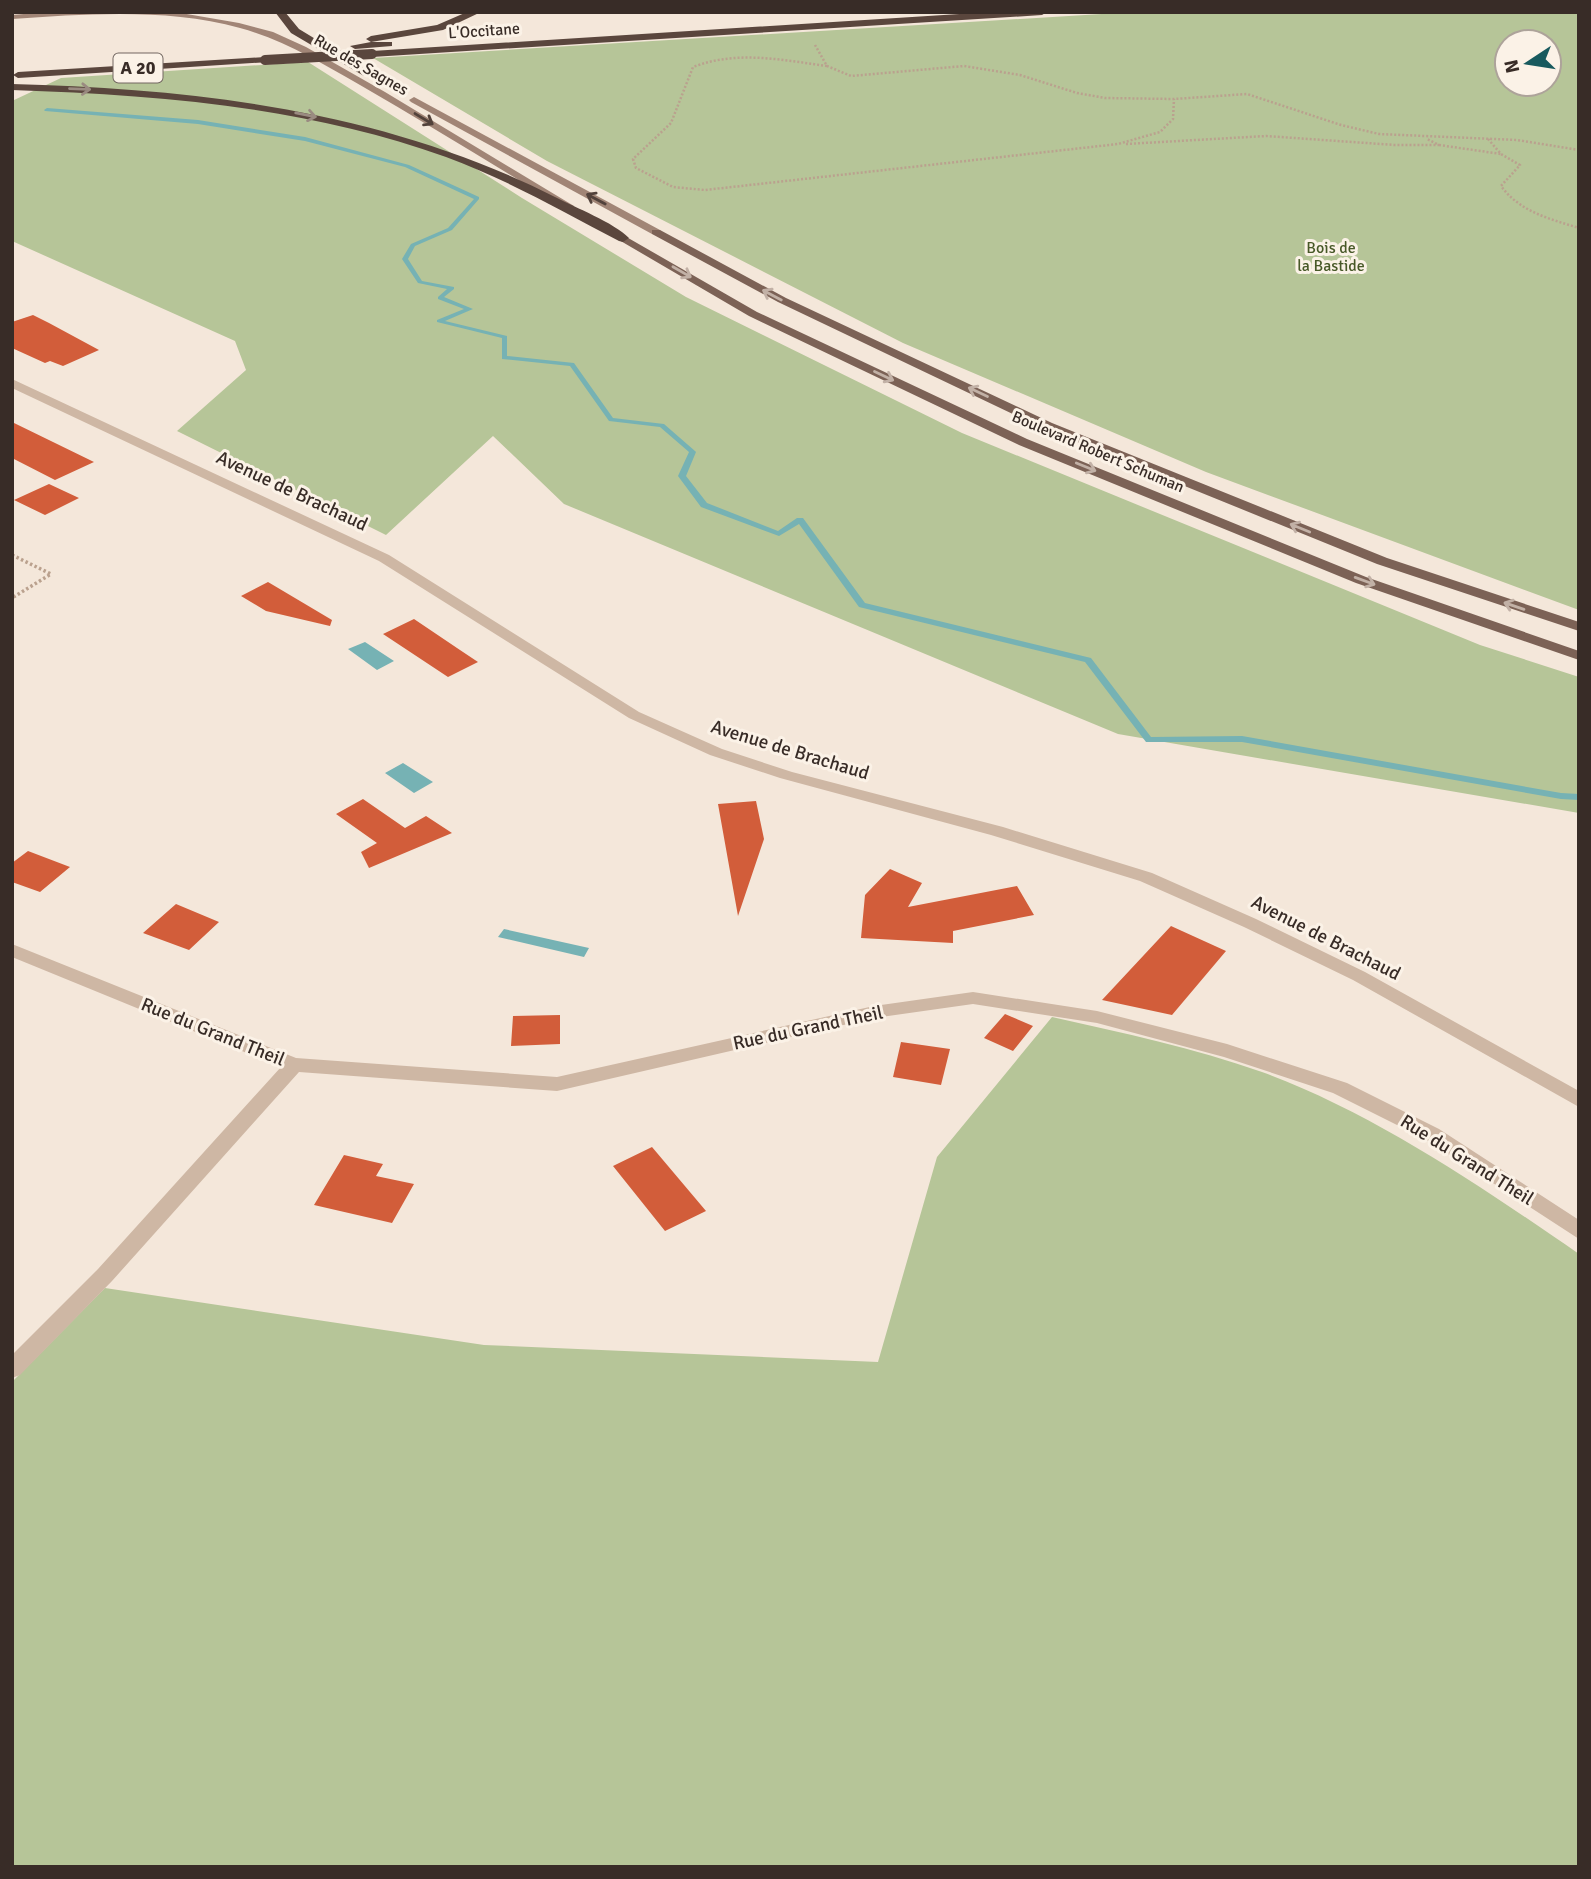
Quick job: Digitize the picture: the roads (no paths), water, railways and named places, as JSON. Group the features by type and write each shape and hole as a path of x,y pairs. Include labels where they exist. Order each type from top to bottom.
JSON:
{"highway":[{"path":"280,12 295,31 368,74"},
{"path":"353,43 439,28 476,12"},
{"name":"L'Occitane","path":"12,66 252,52 353,43 904,12"},
{"name":"L'Occitane","path":"12,76 1042,12"},
{"path":"252,52 279,45 338,41"},
{"path":"12,87 80,89 208,99 341,122 387,134 485,168 623,238"}],"main road":[{"name":"Boulevard Robert Schuman","path":"656,232 782,300 1048,426 1382,561 1579,627"},
{"name":"Boulevard Robert Schuman","path":"623,238 753,314 1023,442 1361,580 1579,656"}],"street":[{"name":"Rue des Sagnes","path":"12,16 29,12"},
{"name":"Rue des Sagnes","path":"12,16 90,12 167,15 219,22 269,34 373,89 623,238"},
{"name":"Rue des Sagnes","path":"177,12 234,20 295,37 368,74 656,232"},
{"name":"Avenue de Brachaud","path":"12,383 384,558 634,715 716,752 786,775 997,831 1146,877 1250,923 1359,976 1579,1100"},
{"name":"Rue du Grand Theil","path":"12,950 294,1065 557,1084 874,1012 973,999 1097,1017 1227,1051 1340,1088 1432,1133 1579,1231"},
{"path":"12,1369 105,1275 294,1065"}],"water":[{"path":"365,642 394,661 377,670 348,649"},
{"path":"403,763 433,782 414,793 385,773"},
{"path":"504,929 589,948 584,957 498,937"}],"waterway":[{"path":"47,110 198,122 305,139 407,166 477,198 450,229 413,245 405,259 420,282 452,288 440,298 470,309 439,321 505,337 504,358 572,364 611,420 662,425 693,452 682,476 704,505 779,534 800,520 862,605 1088,660 1149,740 1242,739 1579,797"}],"park label":[{"name":"Bois de la Bastide","path":"1331,257"}]}
